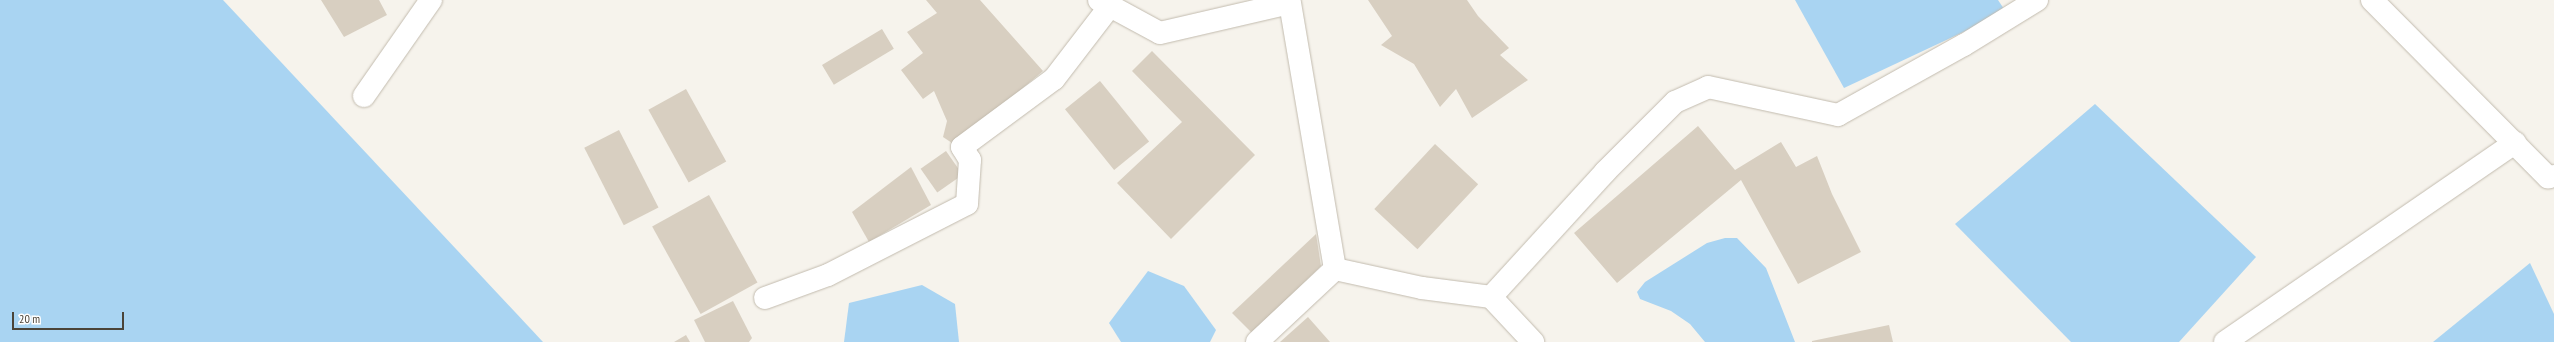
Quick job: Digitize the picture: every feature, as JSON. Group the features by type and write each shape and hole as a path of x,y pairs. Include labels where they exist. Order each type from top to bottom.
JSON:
{"street":[{"path":"364,96 431,0"},
{"path":"2372,0 2548,177 2554,176"},
{"path":"765,298 828,275 967,204 970,160 962,147 1054,79 1105,3 1160,33 1290,3 1335,269"},
{"path":"1491,297 1606,172 1675,102 1708,87 1838,115 2023,4"},
{"path":"2225,342 2515,143"},
{"path":"1335,269 1422,288 1491,297 1533,342"},
{"path":"1257,342 1335,269"}],"water":[{"path":"0,0 223,0 543,342 0,342"},
{"path":"1795,0 1998,0 2006,12 1844,88"},
{"path":"2095,104 2256,257 2179,342 2071,342 1955,224"},
{"path":"1725,238 1737,238 1766,268 1795,342 1705,342 1690,324 1671,311 1640,299 1637,292 1645,282 1707,243"},
{"path":"2530,263 2554,314 2554,342 2433,342"},
{"path":"1148,271 1184,286 1216,330 1210,342 1121,342 1109,323"},
{"path":"922,285 955,304 959,342 844,342 849,303"}],"building":[{"path":"321,0 379,0 387,15 344,37"},
{"path":"926,0 980,0 1043,71 955,145 943,137 947,121 934,91 923,99 901,70 923,53 907,32 937,13"},
{"path":"1368,0 1467,0 1478,16 1509,48 1500,55 1528,80 1472,118 1456,89 1440,107 1414,64 1381,45 1392,36"},
{"path":"882,29 894,49 834,85 822,65"},
{"path":"1152,51 1255,155 1171,239 1117,183 1182,122 1132,71"},
{"path":"1100,81 1149,142 1114,170 1065,109"},
{"path":"686,89 726,162 689,182 648,110"},
{"path":"1698,126 1735,170 1781,142 1796,167 1817,156 1832,194 1861,252 1798,284 1741,180 1617,283 1574,233"},
{"path":"619,130 658,208 624,225 584,148"},
{"path":"1435,144 1478,184 1417,249 1374,209"},
{"path":"946,151 963,175 937,193 921,169"},
{"path":"911,167 931,205 869,242 852,212"},
{"path":"709,195 757,282 701,314 652,227"},
{"path":"1316,234 1321,266 1252,333 1232,313"},
{"path":"733,301 752,338 749,342 705,342 694,320"},
{"path":"1308,317 1330,342 1280,342"},
{"path":"1889,325 1893,342 1812,342 1812,341"},
{"path":"686,335 690,342 674,342"}]}
